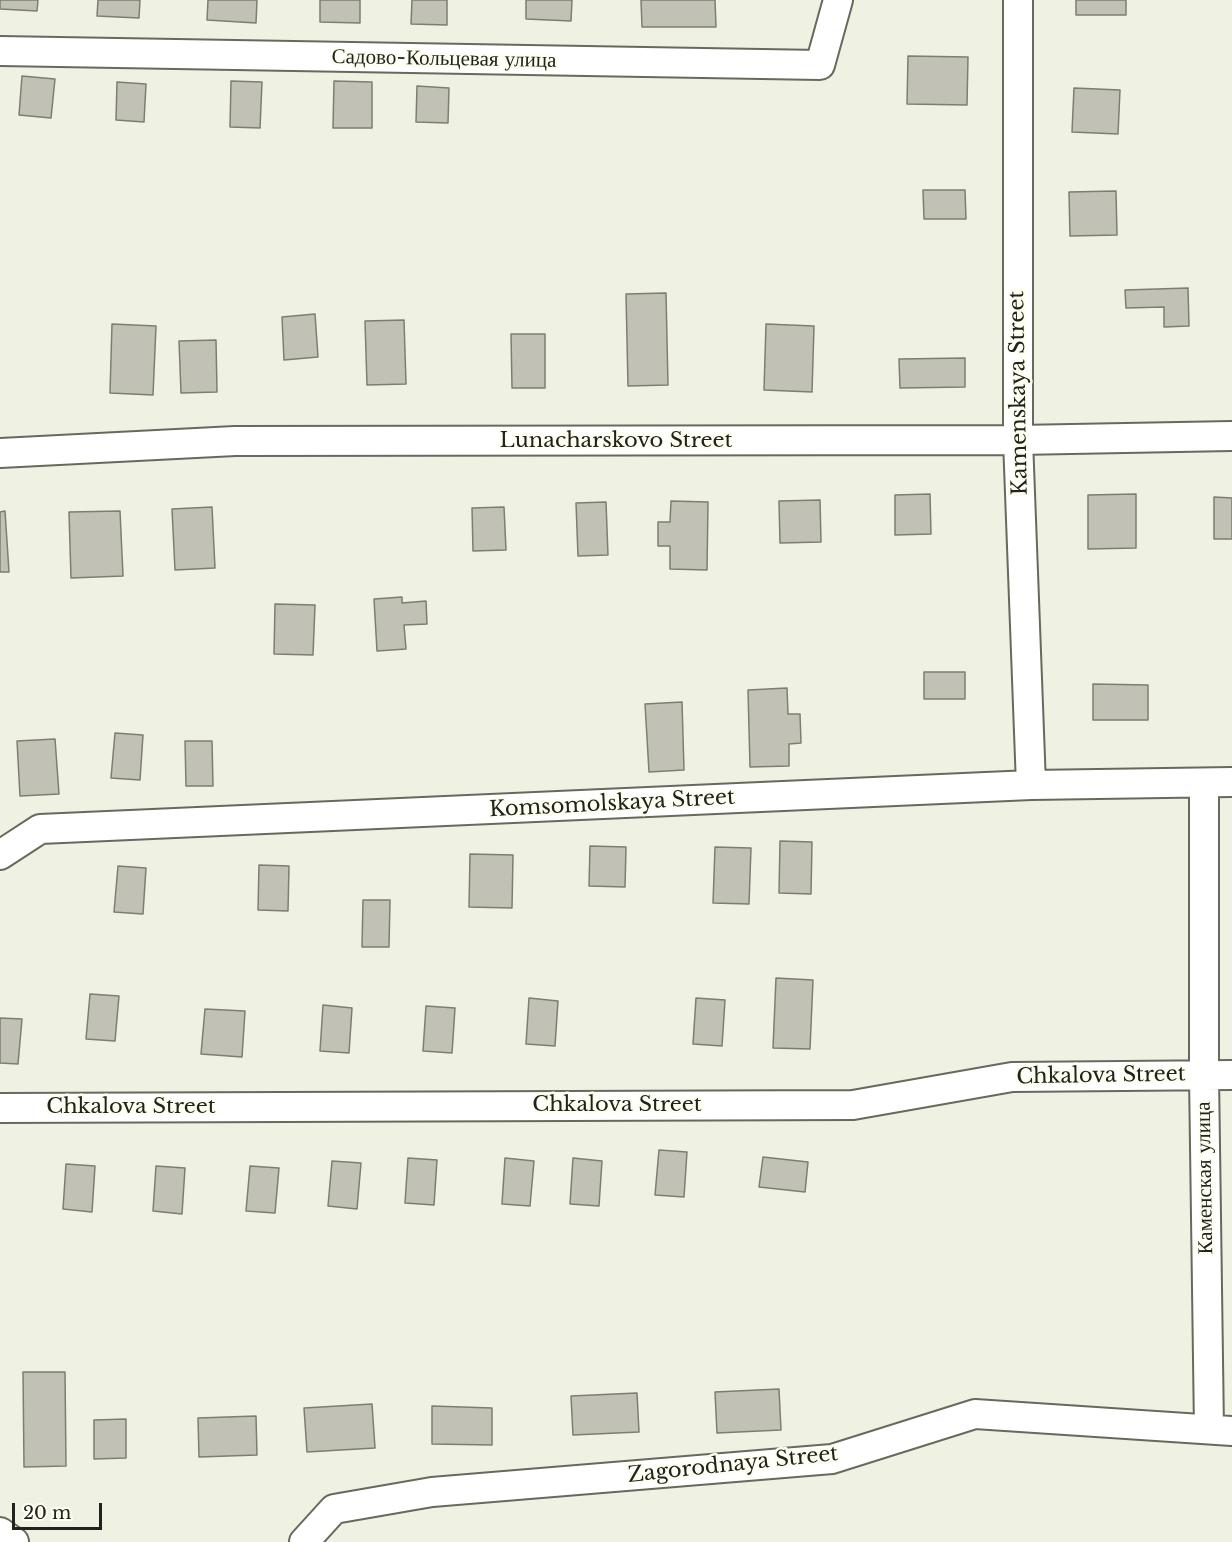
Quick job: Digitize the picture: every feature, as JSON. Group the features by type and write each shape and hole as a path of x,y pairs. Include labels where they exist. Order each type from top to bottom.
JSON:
{"street":[{"name":"Садово-Кольцевая улица","path":"0,51 820,65 838,0"},
{"name":"Kamenskaya Street","path":"1018,0 1018,440 1031,785"},
{"name":"Lunacharskovo Street","path":"0,453 235,441 1018,440 1232,436"},
{"name":"Komsomolskaya Street","path":"0,855 40,830 1031,785 1232,782"},
{"name":"Каменская улица","path":"1204,783 1204,1075 1220,1430"},
{"name":"Chkalova Street","path":"0,1108 853,1105 1012,1077 1232,1075"},
{"name":"Zagorodnaya Street","path":"304,1542 334,1509 432,1492 832,1459 975,1414 1220,1430"},
{"path":"0,1532 14,1542"}],"building":[{"path":"0,0 38,0 37,11 0,9"},
{"path":"98,0 140,0 139,18 97,16"},
{"path":"208,0 257,0 256,23 207,20"},
{"path":"320,0 360,0 360,23 320,22"},
{"path":"412,0 447,0 447,25 411,24"},
{"path":"526,0 572,0 571,21 526,19"},
{"path":"641,0 715,0 716,27 642,27"},
{"path":"1076,0 1126,0 1126,15 1076,15"},
{"path":"908,56 968,57 967,105 907,104"},
{"path":"22,76 55,79 51,118 19,115"},
{"path":"231,81 262,82 260,128 230,127"},
{"path":"334,81 372,82 372,128 333,128"},
{"path":"117,82 146,84 144,122 116,120"},
{"path":"417,86 449,88 448,123 416,122"},
{"path":"1074,88 1120,90 1118,134 1072,132"},
{"path":"923,190 965,190 966,219 924,219"},
{"path":"1116,191 1117,235 1070,236 1069,192"},
{"path":"1188,288 1189,326 1164,327 1164,307 1126,308 1125,290"},
{"path":"666,293 668,385 628,386 626,294"},
{"path":"315,314 318,357 284,360 282,317"},
{"path":"404,320 406,384 367,385 365,321"},
{"path":"112,324 156,326 153,395 110,393"},
{"path":"766,324 814,326 812,392 764,390"},
{"path":"511,334 545,334 545,388 512,388"},
{"path":"216,340 217,392 181,393 179,341"},
{"path":"965,358 965,387 900,388 899,359"},
{"path":"930,494 931,534 895,535 895,495"},
{"path":"1136,494 1136,548 1088,549 1088,495"},
{"path":"1214,497 1232,498 1232,539 1214,539"},
{"path":"820,500 821,542 780,543 779,501"},
{"path":"671,501 708,502 707,570 670,569 670,546 658,546 658,522 670,522"},
{"path":"606,502 608,555 578,556 576,503"},
{"path":"212,507 215,568 175,570 172,509"},
{"path":"504,507 506,550 473,551 472,508"},
{"path":"5,511 9,572 0,572 0,512"},
{"path":"120,511 123,576 71,578 69,512"},
{"path":"402,597 402,603 426,601 427,624 404,625 406,649 377,651 374,599"},
{"path":"275,604 315,605 313,655 274,654"},
{"path":"924,672 965,672 965,699 924,699"},
{"path":"1093,684 1148,685 1148,720 1093,720"},
{"path":"787,688 788,714 800,714 801,743 789,744 789,766 750,767 748,690"},
{"path":"682,702 684,770 649,772 645,704"},
{"path":"115,733 143,735 140,780 111,778"},
{"path":"55,739 59,794 20,796 17,741"},
{"path":"185,741 212,741 213,786 186,786"},
{"path":"780,841 812,842 811,894 779,893"},
{"path":"590,846 626,847 625,887 589,886"},
{"path":"715,847 751,848 749,904 713,903"},
{"path":"470,854 513,855 512,908 469,907"},
{"path":"259,865 289,866 288,911 258,910"},
{"path":"118,866 146,868 143,914 114,912"},
{"path":"363,900 390,900 389,947 362,947"},
{"path":"776,978 813,980 810,1049 773,1048"},
{"path":"90,994 119,996 115,1041 86,1039"},
{"path":"529,998 558,1001 555,1046 526,1044"},
{"path":"696,998 725,1000 722,1046 693,1044"},
{"path":"323,1005 352,1008 349,1053 320,1051"},
{"path":"426,1006 455,1008 452,1053 423,1051"},
{"path":"205,1009 245,1011 242,1057 201,1054"},
{"path":"0,1018 22,1019 18,1064 0,1063"},
{"path":"659,1150 687,1152 684,1197 655,1195"},
{"path":"763,1157 808,1162 805,1192 759,1187"},
{"path":"408,1158 437,1160 434,1205 405,1203"},
{"path":"505,1158 534,1161 530,1206 502,1204"},
{"path":"573,1158 602,1161 599,1206 570,1204"},
{"path":"332,1161 361,1163 357,1209 328,1206"},
{"path":"66,1164 95,1166 92,1212 63,1209"},
{"path":"156,1166 185,1168 182,1214 153,1211"},
{"path":"250,1166 279,1168 275,1213 246,1211"},
{"path":"23,1372 65,1372 66,1466 24,1467"},
{"path":"779,1389 781,1430 717,1433 715,1392"},
{"path":"637,1393 639,1432 573,1435 571,1396"},
{"path":"372,1404 375,1448 307,1452 304,1408"},
{"path":"432,1406 492,1408 492,1445 432,1444"},
{"path":"256,1416 257,1455 199,1457 198,1418"},
{"path":"126,1419 126,1458 94,1459 94,1420"}]}
